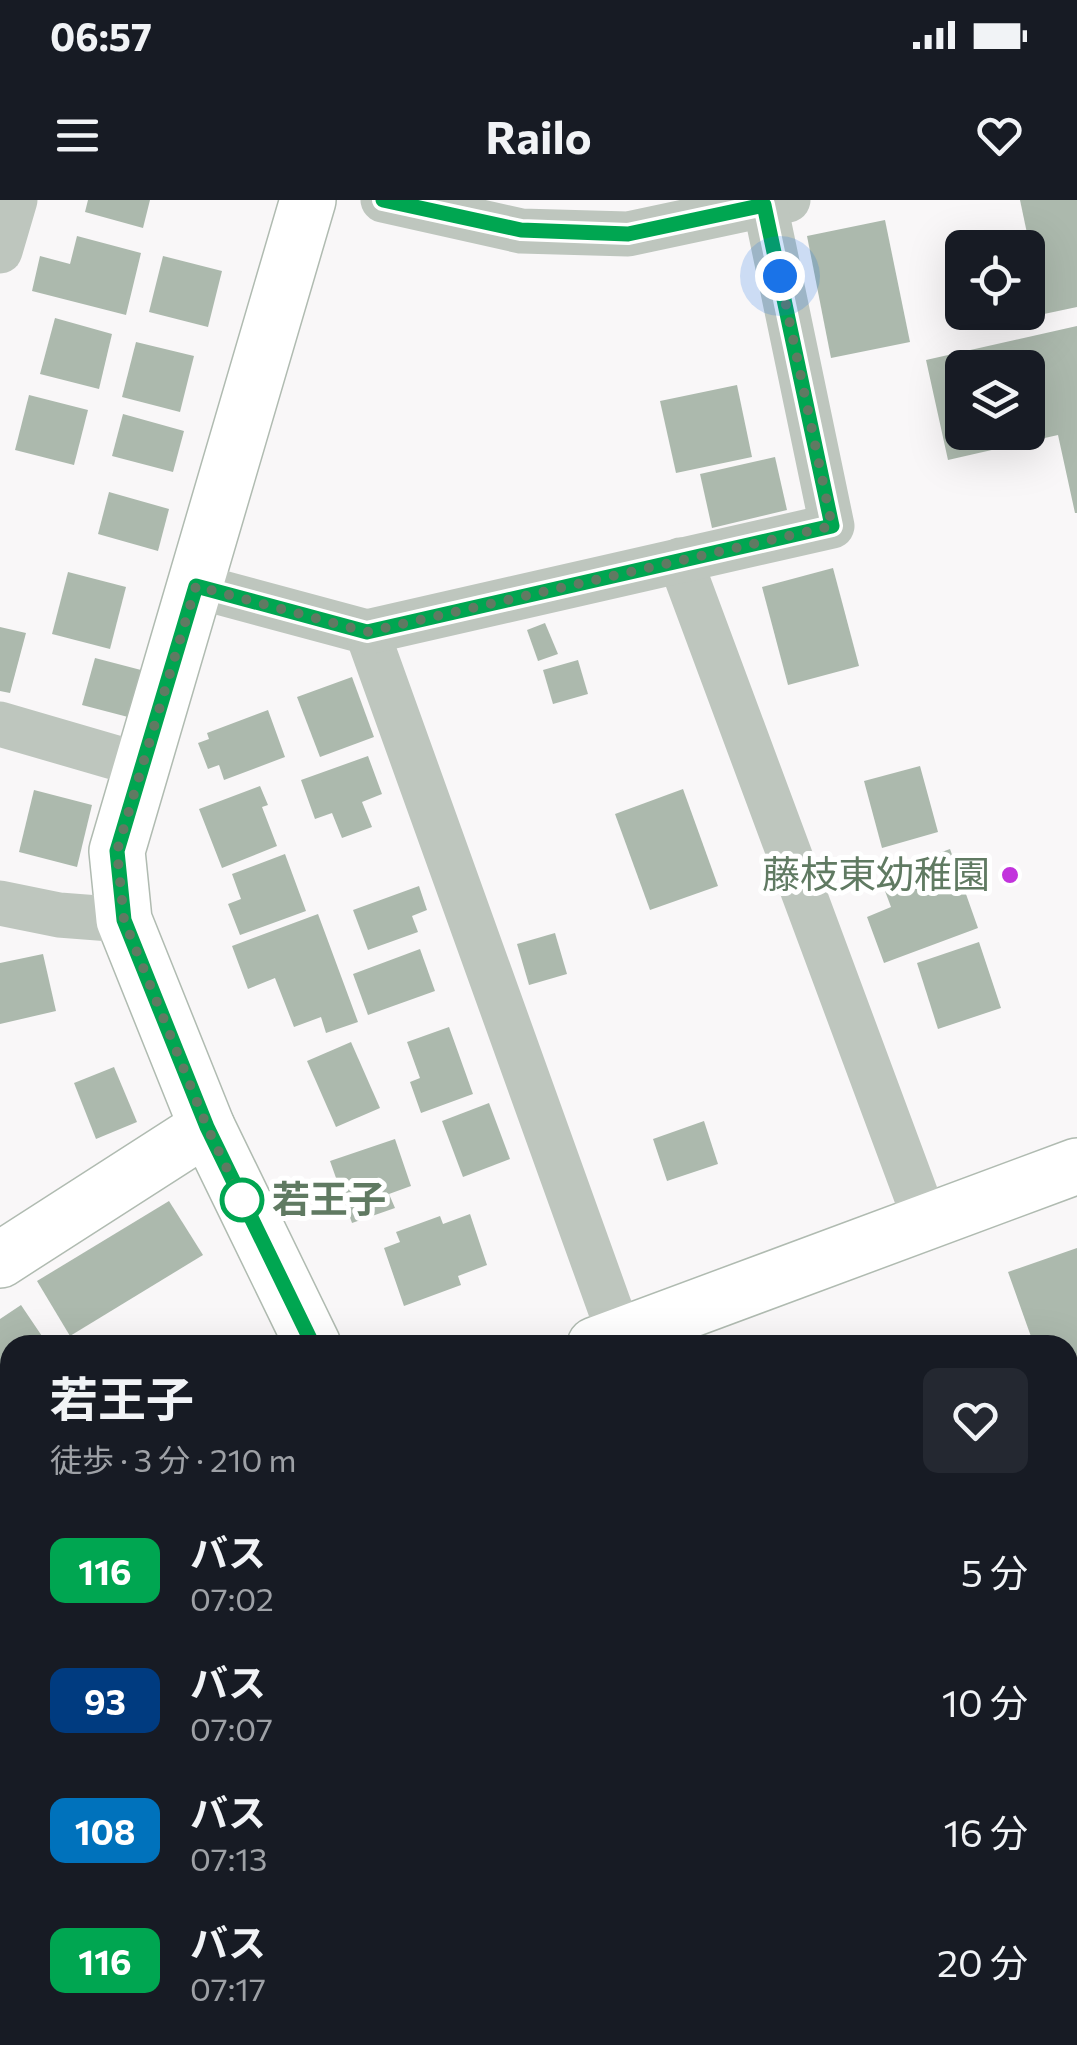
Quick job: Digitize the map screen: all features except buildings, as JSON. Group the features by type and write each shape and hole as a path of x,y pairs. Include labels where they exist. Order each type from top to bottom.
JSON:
{"street":[{"path":"0,251 15,200"},
{"path":"308,200 117,851 124,920 207,1127 308,1335"},
{"path":"196,586 367,632 832,526 776,202 628,234 521,230 383,200"},
{"path":"680,560 926,1222"},
{"path":"367,632 606,1335"},
{"path":"0,724 144,766"},
{"path":"0,902 59,915 124,920"},
{"path":"0,1260 207,1127"},
{"path":"621,1335 1077,1166"}],"bus line":[{"name":"116","path":"308,1335 207,1127 124,920 117,851 196,586 367,632 832,526 764,205 628,234 521,230 383,200"}],"place":[{"name":"藤枝東幼稚園","path":"1010,875"},
{"name":"若王子","path":"242,1200"}],"route":[{"path":"242,1200 207,1127 124,920 117,851 196,586 367,632 832,526 780,276"}]}
